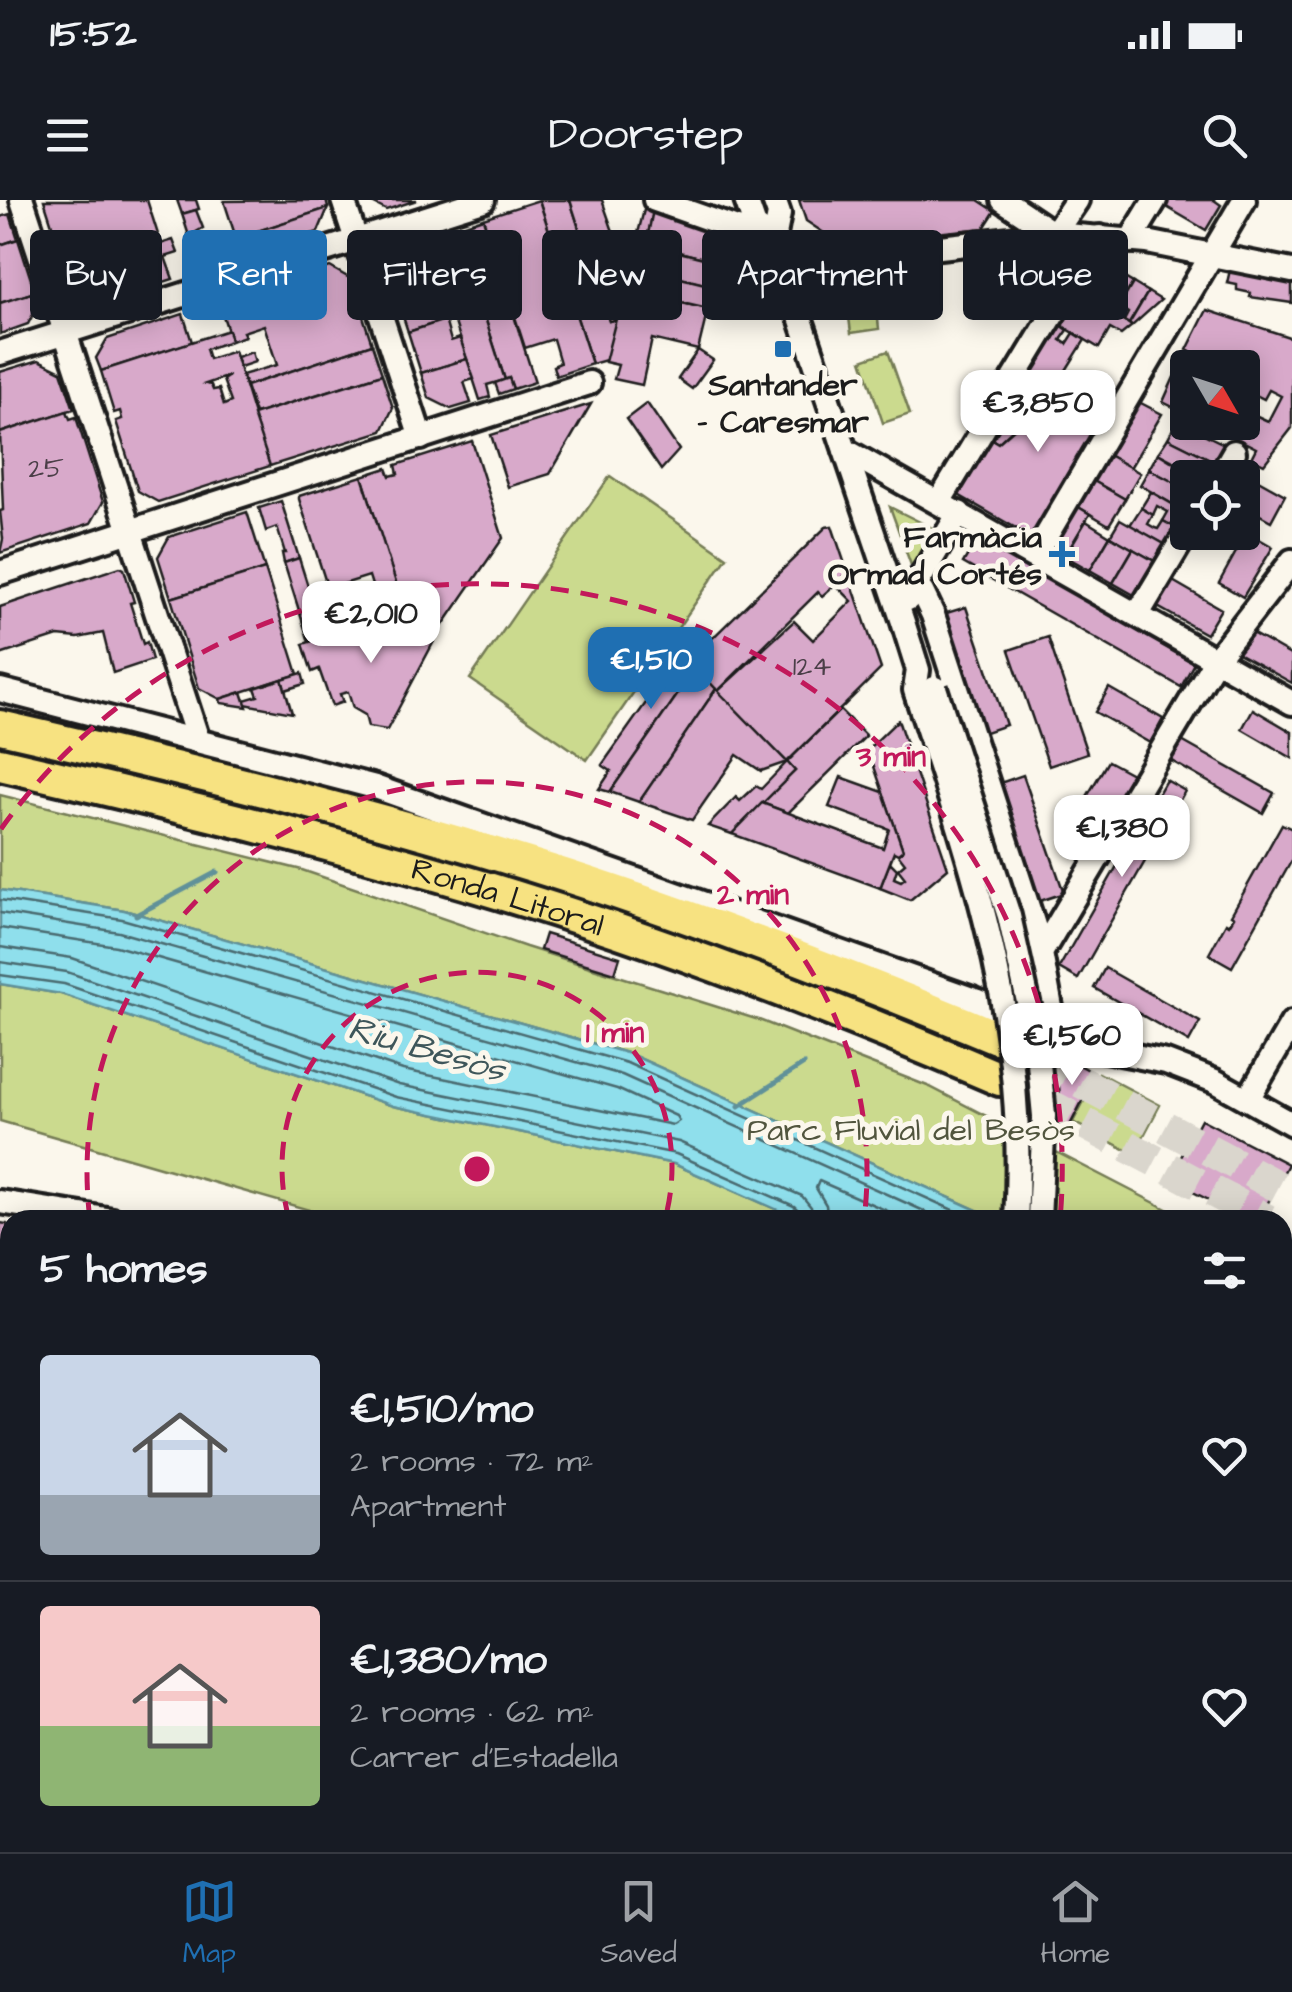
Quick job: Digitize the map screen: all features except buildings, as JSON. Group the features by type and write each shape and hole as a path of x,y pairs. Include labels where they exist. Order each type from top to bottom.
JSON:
{"highway":[{"name":"Ronda Litoral","path":"0,727 328,808 564,875 774,948 996,1036"},
{"name":"Ronda Litoral","path":"0,764 316,841 524,900 762,981 1000,1079"}],"street":[{"path":"22,200 198,740"},
{"path":"342,200 352,230"},
{"path":"390,230 483,200"},
{"path":"656,200 740,230"},
{"path":"746,200 762,230"},
{"path":"766,230 779,214 774,200"},
{"path":"1003,200 1048,230"},
{"path":"1057,230 1076,200"},
{"path":"1130,242 1155,200"},
{"path":"1035,556 1244,200"},
{"path":"1130,242 1292,271"},
{"path":"0,353 347,244"},
{"path":"382,320 421,438"},
{"path":"801,320 901,615 918,670 915,690 969,854 1007,1013 1018,1110 1017,1210"},
{"path":"901,615 949,507 1054,320"},
{"path":"0,572 589,383"},
{"path":"845,450 1292,703"},
{"path":"1229,460 1234,452"},
{"path":"1138,614 1176,550"},
{"path":"1056,1035 1041,953 1216,659 1292,561"},
{"path":"922,592 933,615 1039,941"},
{"path":"918,670 934,682 1009,916 1025,983 1038,1042 1044,1116 1039,1210"},
{"path":"0,690 375,788 976,1000 1085,1046 1166,1062 1215,1080 1292,1124"},
{"path":"1248,1099 1292,1024"},
{"path":"0,1202 40,1210"}],"green space":[{"path":"849,320 878,320 879,329 851,333"},
{"path":"888,351 910,414 883,423 862,360"},
{"path":"610,476 727,557 587,760 470,679"},
{"path":"890,507 934,529 912,568"},
{"name":"Parc Fluvial del Besòs","path":"0,795 302,870 526,947 759,1020 930,1087 1169,1210 977,1210 630,1054 124,910 0,890"},
{"name":"Parc Fluvial del Besòs","path":"0,984 61,994 393,1106 674,1164 778,1210 309,1210 0,1121"},
{"path":"1099,1073 1160,1105 1134,1154 1073,1122"}],"water":[{"name":"Riu Besòs","path":"0,890 124,910 630,1054 977,1210 778,1210 674,1164 393,1106 61,994 0,984"}],"waterway":[{"path":"136,915 217,872"},
{"path":"739,1106 804,1064"}],"tunnel":[{"path":"996,1037 1292,1194"},
{"path":"1000,1079 1248,1210"}],"place":[{"name":"Santander - Caresmar","path":"783,349"},
{"name":"Farmàcia Ormad Cortés","path":"1062,554"}]}
